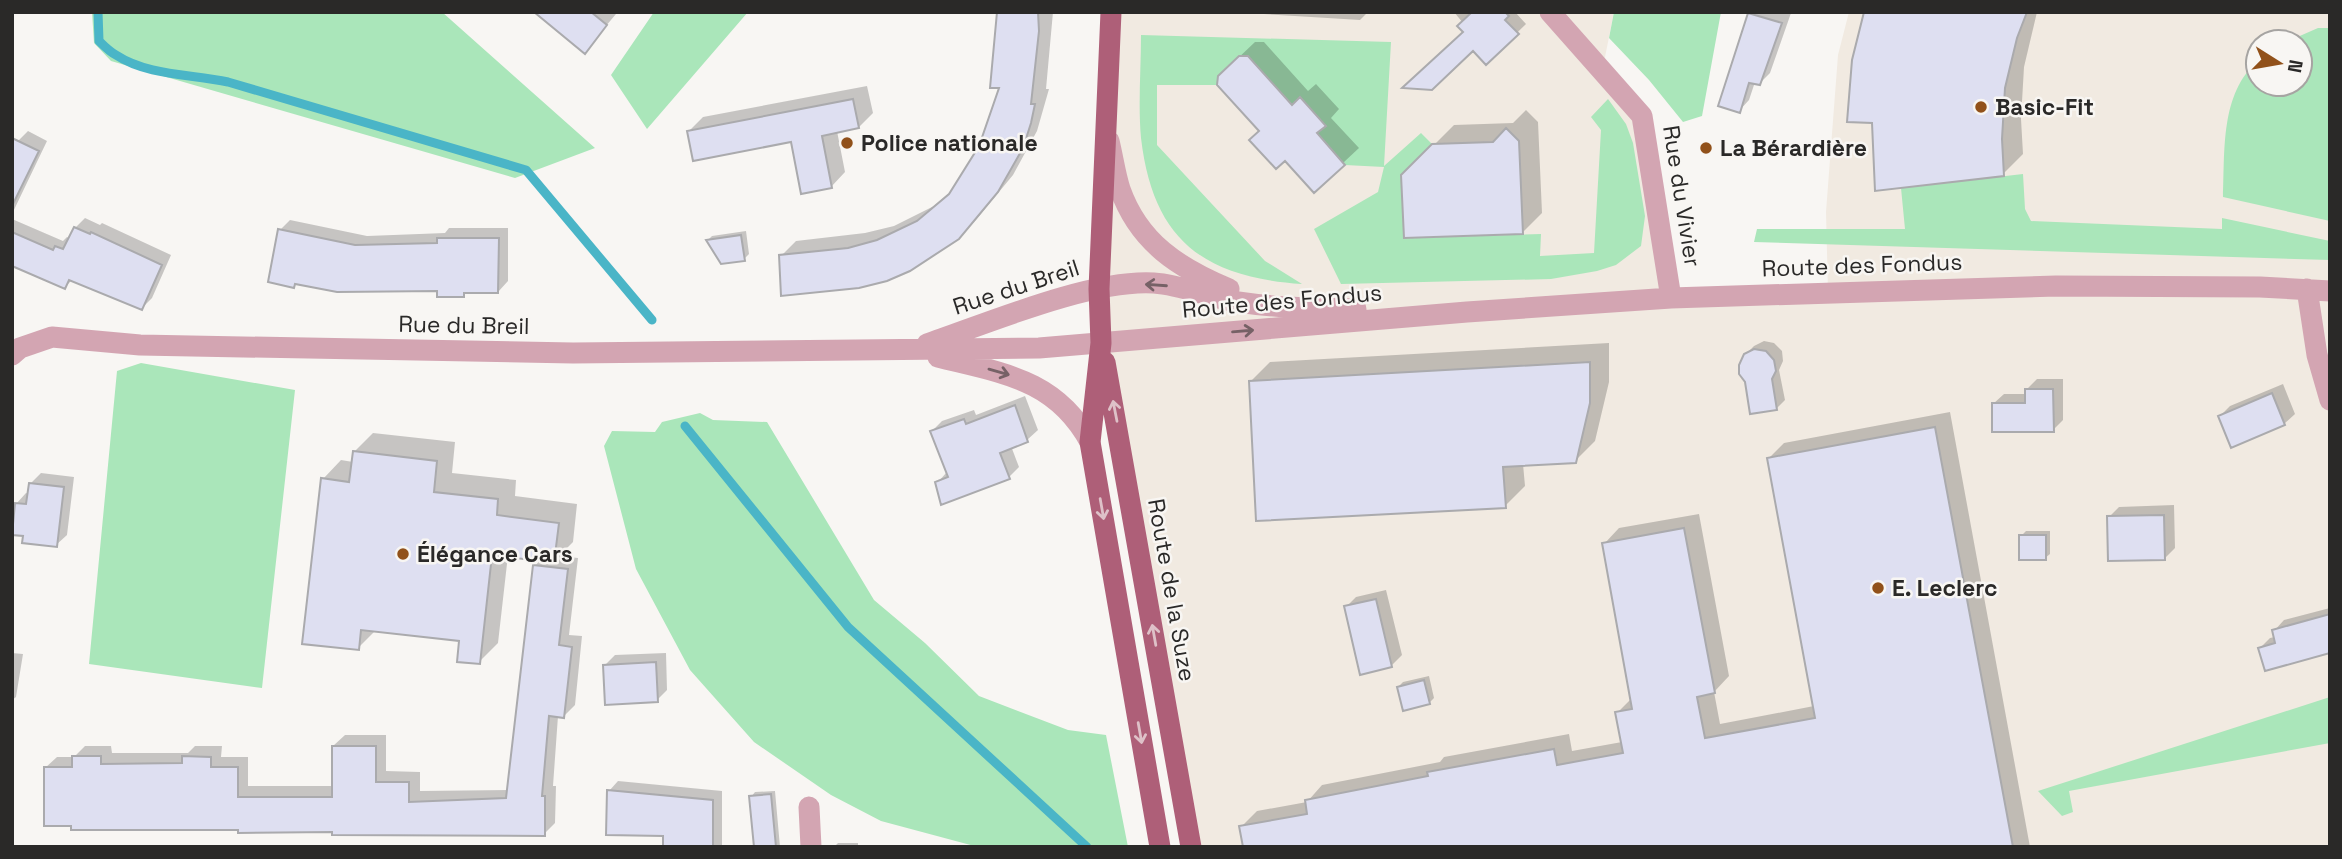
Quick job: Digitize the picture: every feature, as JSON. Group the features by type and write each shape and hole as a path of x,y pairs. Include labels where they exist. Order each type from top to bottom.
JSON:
{"main road":[{"name":"Route de la Suze","path":"1111,12 1104,123 1099,289 1101,343 1090,442 1160,847"},
{"name":"Route de la Suze","path":"1101,343 1120,437 1191,847"}],"street":[{"name":"Rue du Vivier","path":"1550,12 1642,116 1671,298"},
{"name":"Route des Fondus","path":"1104,123 1121,191 1156,248 1180,266 1266,305"},
{"name":"Route des Fondus","path":"2260,287 2330,282"},
{"name":"Route des Fondus","path":"1099,289 1154,283 1192,289 1237,302 1266,305 1467,312"},
{"name":"Route des Fondus","path":"1101,343 1671,298 2056,286 2260,287 2330,291"},
{"name":"Rue du Breil","path":"909,350 1099,289"},
{"path":"2306,289 2317,355 2330,400"},
{"name":"Rue du Breil","path":"15,348 52,337 140,345 573,353 1039,348 1101,343"},
{"name":"Rue du Breil","path":"909,350 1028,381 1057,399 1078,420 1090,442"},
{"path":"809,807 811,847"}],"shaded area":[{"path":"1111,12 1614,12 1601,77 1642,116 1671,297 1828,292 1826,212 1838,55 1849,12 2330,12 2330,847 1191,847 1101,343"}],"green space":[{"path":"92,12 442,12 595,148 515,178 111,61 94,43"},
{"path":"654,12 748,12 647,129 611,75"},
{"path":"1614,12 1721,12 1702,116 1683,122 1649,80 1609,38"},
{"path":"2330,28 2330,221 2223,197 2227,124 2237,89 2244,77 2244,98 2314,98 2314,30"},
{"path":"1141,35 1391,42 1384,166 1421,133 1432,144 1401,175 1405,238 1541,234 1540,256 1594,253 1601,130 1591,117 1608,99 1626,124 1633,143 1645,216 1641,246 1616,265 1551,279 1341,284 1314,229 1378,192 1384,167 1345,165 1317,133 1325,125 1301,98 1292,105 1249,57 1239,56 1218,76 1217,85 1157,85 1157,145 1265,261 1302,284 1237,273 1211,262 1189,247 1171,227 1157,203 1147,173 1141,138"},
{"path":"2023,174 2025,209 2031,221 2222,229 2222,218 2330,241 2330,260 1754,242 1757,229 1905,229 1901,188"},
{"path":"141,363 295,390 262,688 89,664 117,371"},
{"path":"700,413 713,420 767,422 874,600 925,643 979,696 1068,730 1106,735 1128,847 978,847 881,821 831,795 754,742 690,670 636,569 604,446 612,431 655,432 662,422"},
{"path":"2330,697 2330,743 2069,791 2073,812 2062,816 2038,791"}],"building":[{"path":"534,12 591,12 607,25 585,54"},
{"path":"997,12 1038,12 1039,31 1031,104 1035,104 1031,123 1023,148 998,192 959,239 910,271 887,281 859,288 781,296 779,255 848,248 877,240 917,221 949,194 979,146 999,88 990,88"},
{"path":"1472,12 1505,12 1509,16 1505,20 1519,34 1486,65 1473,51 1432,90 1402,88 1463,32 1457,26"},
{"path":"1864,12 2027,12 2017,38 2005,88 2002,139 2004,176 1875,191 1872,123 1847,122 1852,60"},
{"path":"1748,13 1782,23 1760,85 1749,83 1740,113 1718,106"},
{"path":"1239,56 1248,56 1292,105 1300,97 1326,126 1317,133 1345,165 1314,193 1285,161 1276,169 1249,140 1259,131 1217,85 1218,76"},
{"path":"853,99 859,128 822,136 832,188 801,194 791,142 693,161 687,131"},
{"path":"1506,128 1519,141 1523,234 1404,238 1401,175 1432,144 1493,142"},
{"path":"12,138 39,151 12,206"},
{"path":"74,227 90,234 91,232 162,265 142,310 69,280 65,289 12,266 12,232 53,250 55,246 63,249"},
{"path":"278,229 355,245 437,243 437,238 499,238 498,293 464,293 464,297 437,297 437,291 337,292 295,284 294,288 268,282"},
{"path":"741,235 745,261 721,264 706,240"},
{"path":"1754,349 1766,351 1774,360 1776,371 1772,379 1777,410 1750,414 1745,382 1739,374 1739,365 1744,354"},
{"path":"1590,362 1590,403 1576,463 1503,467 1506,508 1256,521 1249,381"},
{"path":"2025,389 2053,389 2054,432 1992,432 1992,403 2025,403"},
{"path":"2272,393 2285,425 2231,448 2218,416"},
{"path":"1015,405 1028,442 1000,453 1010,479 941,505 935,482 948,477 930,431 964,419 966,424"},
{"name":"E. Leclerc","path":"1935,427 2013,847 1243,847 1239,826 1307,814 1305,800 1428,776 1427,772 1554,749 1557,765 1623,753 1615,712 1632,709 1602,543 1684,528 1715,693 1697,697 1705,738 1815,718 1767,458"},
{"path":"353,451 437,461 434,492 498,499 497,515 559,523 554,563 492,555 480,664 457,662 459,641 361,630 359,650 302,644 321,478 349,482"},
{"path":"29,483 64,487 57,547 22,543 23,536 12,535 15,503 26,504"},
{"path":"2164,515 2165,560 2108,561 2107,516"},
{"path":"2019,535 2046,535 2046,560 2019,560"},
{"path":"533,565 568,569 559,645 572,647 564,718 549,716 542,796 545,796 545,836 332,835 332,832 238,833 238,830 71,830 71,826 44,826 44,767 72,767 72,756 101,756 101,764 182,763 182,756 211,757 211,767 238,767 238,797 332,797 332,746 376,746 376,782 409,782 409,802 506,798"},
{"path":"1376,599 1392,667 1360,675 1344,606"},
{"path":"2330,614 2330,653 2265,671 2258,648 2275,643 2272,630"},
{"path":"656,662 658,702 605,705 603,665"},
{"path":"1424,680 1430,704 1403,711 1397,687"},
{"path":"607,790 713,800 713,847 663,847 663,836 606,835"},
{"path":"771,794 776,847 754,847 749,796"}],"waterway":[{"path":"98,12 99,41 114,54 142,67 228,82 526,170 652,320"},
{"path":"685,426 848,627 1087,847"}],"place":[{"name":"Basic-Fit","path":"1981,107"},
{"name":"Police nationale","path":"847,143"},
{"name":"La Bérardière","path":"1706,148"},
{"name":"Élégance Cars","path":"403,554"},
{"name":"E. Leclerc","path":"1878,588"}]}
